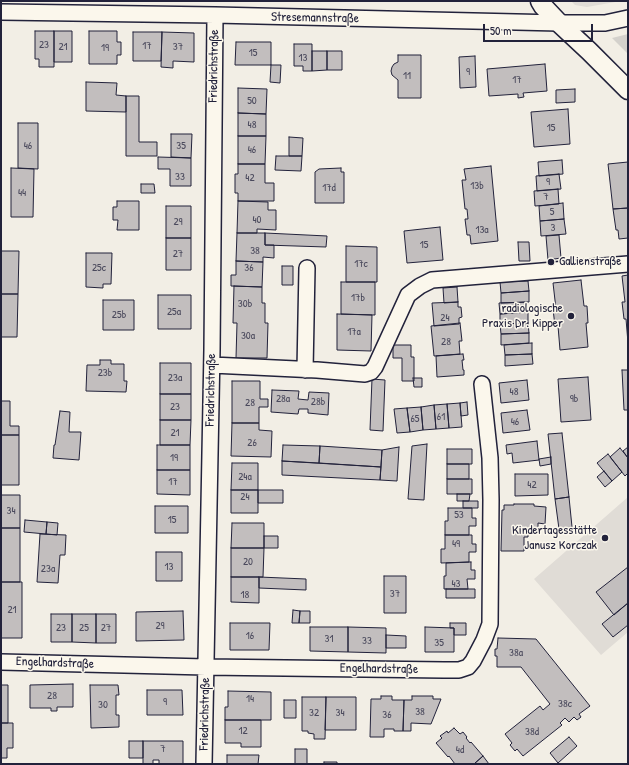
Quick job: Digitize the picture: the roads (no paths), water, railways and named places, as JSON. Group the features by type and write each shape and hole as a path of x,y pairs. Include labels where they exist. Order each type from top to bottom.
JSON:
{"main road":[{"path":"540,1 543,6 628,90"}],"street":[{"name":"Stresemannstraße","path":"1,12 215,15 560,23 605,23 628,18"},
{"name":"Friedrichstraße","path":"204,764 212,366 215,15"},
{"path":"212,366 365,374 371,372 375,367 408,295 420,286 432,280 628,264"},
{"path":"302,370 307,268"},
{"name":"Engelhardstraße","path":"1,662 206,667 444,670 459,670 468,667 473,661 484,640 490,624 490,458 482,384"}],"place":[{"name":"Gallienstraße","path":"551,262"},
{"name":"radiologische Praxis Dr. Kipper","path":"571,316"},
{"name":"Kindertagesstätte Janusz Korczak","path":"605,538"}]}
